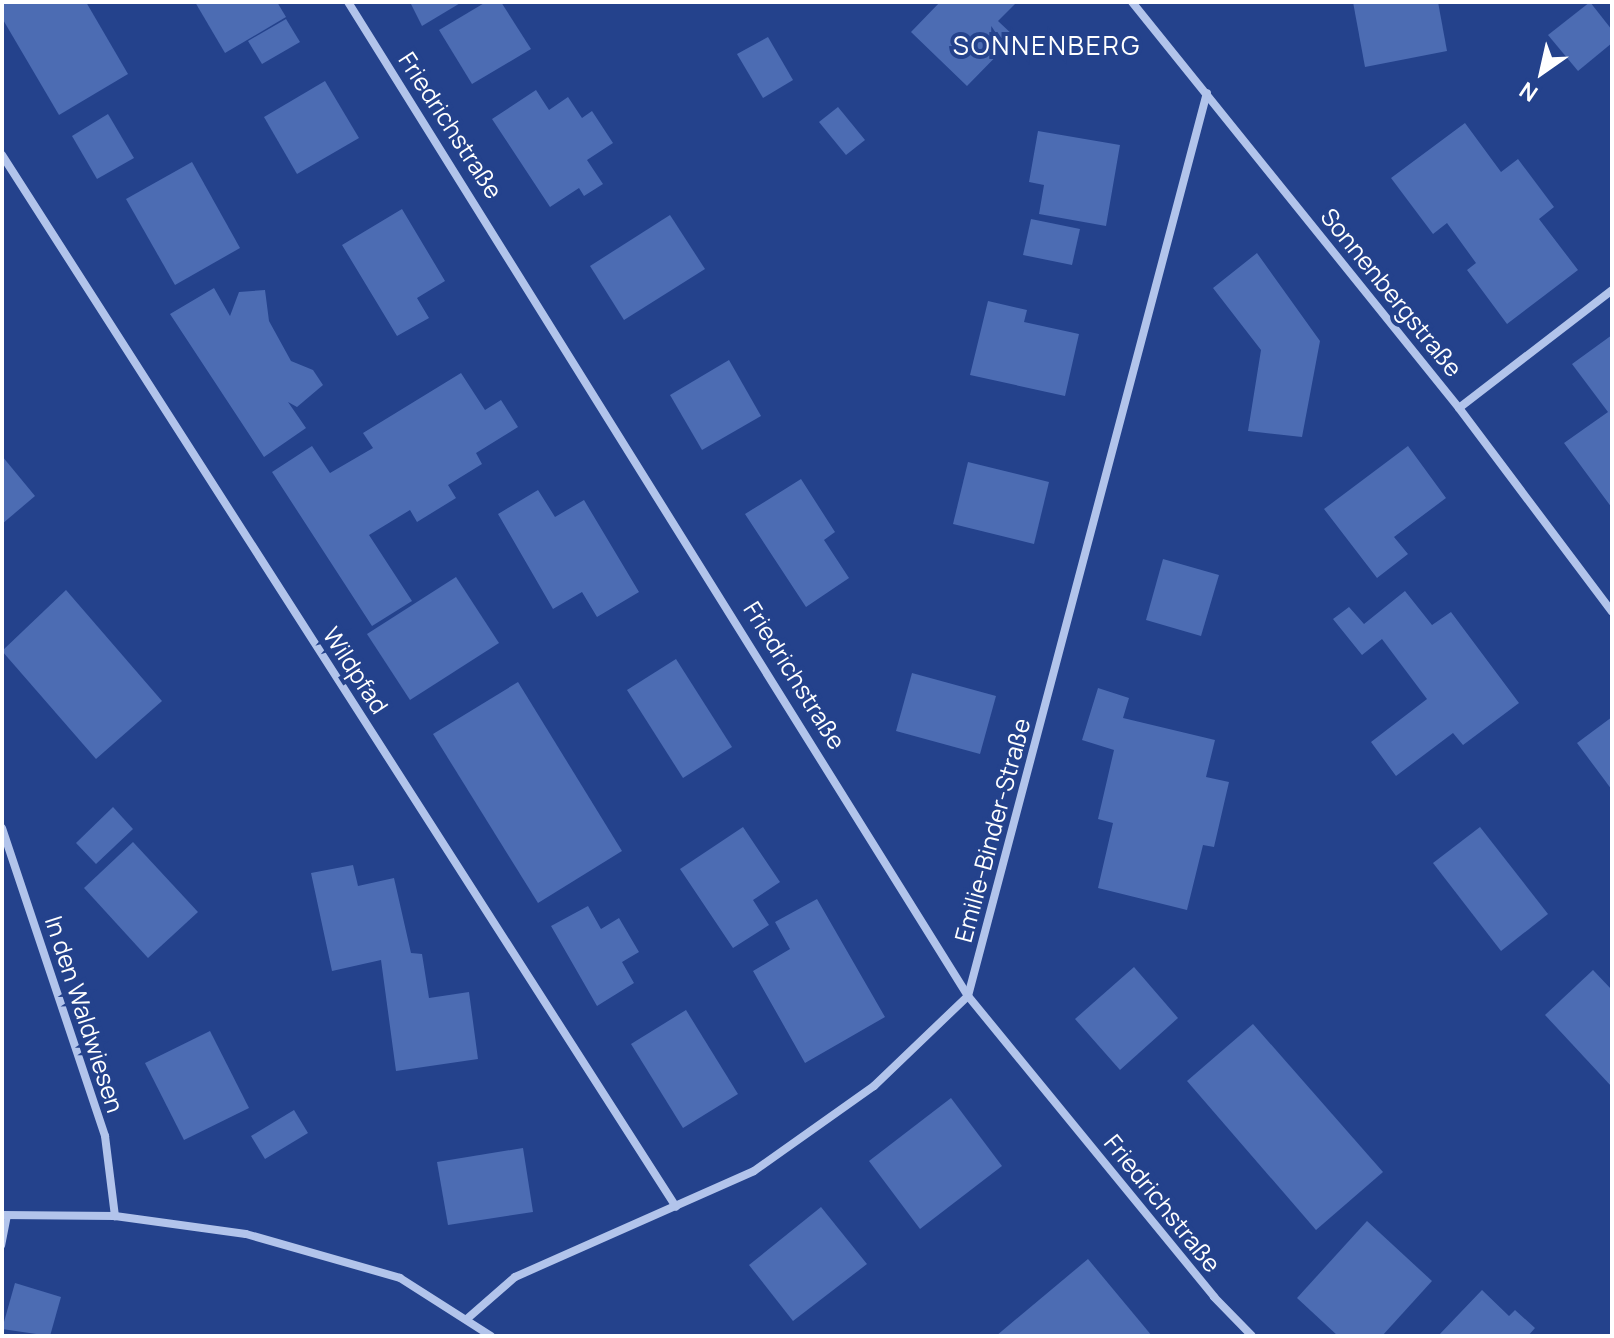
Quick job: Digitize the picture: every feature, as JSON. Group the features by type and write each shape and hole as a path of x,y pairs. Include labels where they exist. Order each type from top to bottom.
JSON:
{"street":[{"name":"Friedrichstraße","path":"348,2 968,996 1214,1297 1252,1336"},
{"name":"Sonnenbergstraße","path":"1132,2 1459,408 1612,612"},
{"name":"Emilie-Binder-Straße","path":"968,996 1207,93"},
{"name":"Wildpfad","path":"2,155 676,1207"},
{"path":"1459,408 1612,290"},
{"name":"In den Waldwiesen","path":"2,828 105,1136 115,1216"},
{"path":"468,1318 515,1277 754,1171 811,1134 874,1086 968,996"},
{"path":"5,1215 115,1216 246,1234 400,1278 468,1318 491,1336"}],"lane":[{"path":"2,1246 5,1215"}],"building":[{"path":"2,2 86,2 128,74 59,115 2,18"},
{"path":"195,2 277,2 286,17 225,53"},
{"path":"410,2 462,2 422,26"},
{"path":"486,2 501,2 531,49 472,84 439,30"},
{"path":"940,2 1017,2 998,21 1015,37 967,86 911,32"},
{"path":"1353,2 1438,2 1447,51 1365,67"},
{"path":"1590,2 1612,30 1612,43 1578,71 1548,35"},
{"path":"286,19 300,42 262,64 248,41"},
{"path":"768,37 793,80 763,98 737,54"},
{"path":"325,81 359,138 297,174 264,117"},
{"path":"536,90 549,110 568,97 582,118 592,111 613,143 587,160 603,184 584,196 579,188 550,207 492,119"},
{"path":"838,107 865,140 846,155 819,122"},
{"path":"108,114 134,158 97,179 72,136"},
{"path":"1465,123 1501,172 1518,159 1554,207 1539,219 1578,270 1507,324 1467,270 1476,263 1447,223 1433,234 1391,178"},
{"path":"1038,131 1120,145 1106,226 1039,214 1044,185 1029,182"},
{"path":"192,162 240,248 175,285 126,199"},
{"path":"402,209 445,281 417,298 429,318 397,336 342,245"},
{"path":"670,215 705,269 624,320 590,266"},
{"path":"1031,219 1080,229 1072,265 1023,255"},
{"path":"1257,253 1320,341 1302,437 1248,431 1261,350 1213,288"},
{"path":"214,288 230,316 239,292 265,290 269,321 291,361 313,370 323,385 297,407 288,402 306,428 264,457 170,314"},
{"path":"988,301 1027,310 1024,322 1079,334 1065,396 970,375"},
{"path":"1612,335 1612,508 1564,443 1608,412 1572,364"},
{"path":"729,360 761,416 702,450 670,395"},
{"path":"461,373 485,410 501,400 518,427 476,453 482,464 448,485 456,498 417,522 410,510 369,535 412,601 372,626 272,472 312,446 330,473 373,448 363,433"},
{"path":"1408,446 1446,498 1394,537 1408,554 1377,578 1324,509"},
{"path":"2,456 35,496 2,524"},
{"path":"968,462 1049,482 1034,544 953,524"},
{"path":"801,479 835,532 824,540 849,578 806,607 745,514"},
{"path":"538,490 555,517 584,500 639,592 597,617 582,592 553,609 498,514"},
{"path":"1163,559 1219,575 1201,636 1146,620"},
{"path":"456,577 499,643 410,700 367,634"},
{"path":"66,590 162,701 96,759 2,651"},
{"path":"1405,591 1432,625 1451,612 1519,703 1463,745 1453,733 1396,776 1371,742 1427,699 1382,639 1362,655 1333,619 1349,607 1364,624"},
{"path":"676,659 732,747 683,778 627,690"},
{"path":"912,673 996,696 980,754 896,731"},
{"path":"518,682 622,851 538,903 433,734"},
{"path":"1098,688 1129,698 1123,718 1215,740 1206,777 1229,782 1214,847 1203,845 1187,910 1098,888 1113,823 1098,819 1114,750 1082,740"},
{"path":"1612,717 1612,790 1577,743"},
{"path":"113,807 133,829 96,864 76,843"},
{"path":"743,827 780,882 753,900 769,925 733,948 680,869"},
{"path":"1480,827 1548,914 1501,951 1433,863"},
{"path":"133,842 198,912 148,958 84,888"},
{"path":"353,865 358,886 394,878 411,953 422,954 429,998 469,992 478,1059 396,1071 381,960 332,971 311,873"},
{"path":"817,899 885,1017 805,1063 753,971 790,949 775,922"},
{"path":"588,906 601,929 619,918 639,952 622,962 634,983 597,1006 551,926"},
{"path":"1134,967 1178,1018 1120,1070 1075,1019"},
{"path":"1593,970 1612,990 1612,1087 1545,1015"},
{"path":"686,1010 738,1094 683,1128 631,1044"},
{"path":"1253,1024 1383,1172 1316,1230 1187,1081"},
{"path":"210,1031 249,1108 184,1140 145,1063"},
{"path":"951,1098 1002,1166 920,1229 869,1161"},
{"path":"294,1110 308,1133 265,1159 251,1136"},
{"path":"523,1148 533,1212 448,1225 437,1162"},
{"path":"821,1207 867,1264 793,1321 749,1265"},
{"path":"1367,1221 1432,1281 1382,1336 1338,1336 1297,1298"},
{"path":"1088,1259 1152,1336 996,1336"},
{"path":"15,1283 61,1297 50,1336 2,1329"},
{"path":"1482,1290 1509,1316 1515,1310 1535,1328 1528,1336 1438,1336"}],"district":[{"name":"SONNENBERG","path":"1047,46"}]}
